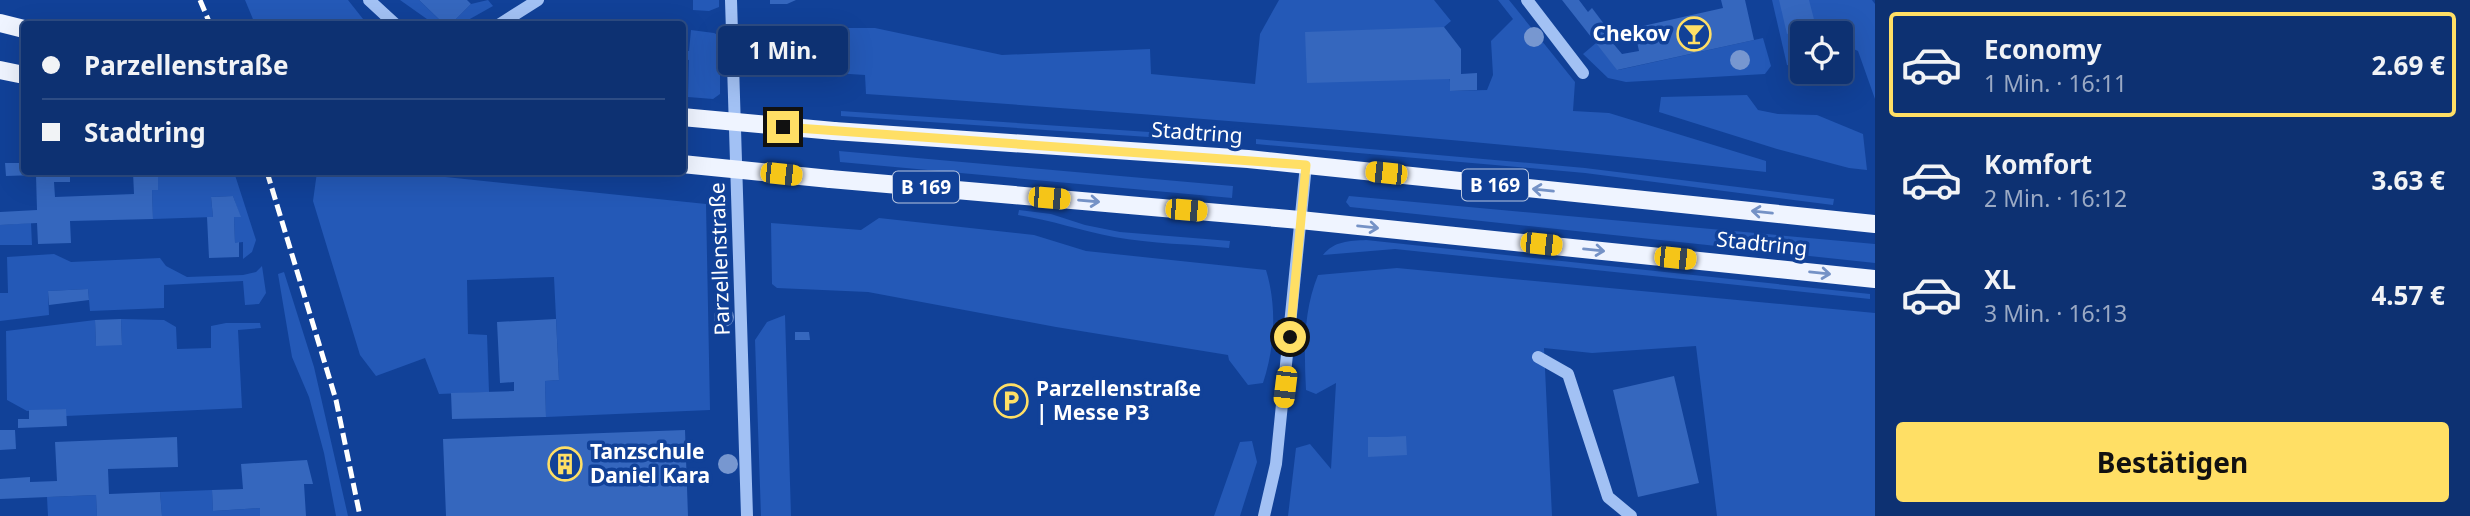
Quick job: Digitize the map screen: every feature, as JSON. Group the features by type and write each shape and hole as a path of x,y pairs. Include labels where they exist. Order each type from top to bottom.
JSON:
{"main road":[{"path":"0,23 21,28"},
{"path":"0,69 21,74"},
{"name":"Stadtring","path":"686,117 834,131 1306,165 1875,224"},
{"name":"Stadtring","path":"686,164 1300,220 1869,278"}],"street":[{"path":"369,0 392,21"},
{"path":"505,21 538,0"},
{"name":"Parzellenstraße","path":"731,0 747,516"},
{"path":"1527,0 1583,73"},
{"path":"1264,516 1276,464 1306,165"},
{"path":"1538,358 1568,374 1608,497 1630,516"}],"shaded area":[{"path":"245,0 348,0 365,21 254,21"},
{"path":"400,0 419,0 441,21 430,21"},
{"path":"488,0 493,6 466,21 454,21 471,4"},
{"path":"693,0 719,0 719,7 709,11 693,10"},
{"path":"1279,0 1434,0 1451,21 1444,27 1451,91 1487,90 1493,75 1491,41 1513,19 1498,0 1509,0 1575,82 1573,111 1609,113 1766,161 1766,172 1316,128 866,94 865,75 759,68 759,28 875,28 1002,55 1150,49 1151,74 1255,84 1260,34"},
{"path":"1772,0 1872,0 1875,4 1875,99 1858,51 1853,49 1853,21 1790,21 1790,66 1787,65"},
{"path":"691,30 720,36 720,94 713,99 688,97 689,60 686,60 686,51 689,51"},
{"path":"1763,38 1771,66 1765,74 1626,82 1608,78 1583,54 1596,43 1618,70"},
{"path":"1747,95 1758,110 1778,114 1817,115 1863,134 1867,170 1849,168 1777,149 1659,112 1661,97"},
{"path":"841,111 1238,138 1237,143 841,116"},
{"path":"1256,139 1585,168 1834,199 1833,205 1585,173 1256,144"},
{"path":"839,151 1233,186 1232,198 840,162"},
{"path":"158,175 235,175 256,240 252,252 243,259 243,242 235,243 234,217 240,216 233,196 211,197 213,217 153,219 152,190 158,189"},
{"path":"317,175 427,175 706,204 710,410 546,417 545,381 559,380 554,277 467,280 468,334 487,335 489,392 439,394 425,358 376,376 360,355 313,201"},
{"path":"1349,196 1875,244 1875,263 1350,207 1346,202"},
{"path":"1019,210 1051,214 1120,232 1230,241 1229,248 1114,237 1018,215"},
{"path":"879,218 1034,235 1086,251 1266,270 1272,298 1273,326 1263,383 1248,385 1228,355 868,292 777,288 772,284 771,223 861,230"},
{"path":"31,223 32,245 0,245 0,225"},
{"path":"1366,240 1870,294 1870,299 1395,249 1323,255 1337,244"},
{"path":"54,254 71,262 160,258 166,266 187,277 243,275 256,272 262,266 266,293 259,304 245,305 243,281 164,285 164,308 90,311 88,289 48,291 49,315 0,321 0,293 8,293 7,257"},
{"path":"1397,268 1875,313 1875,516 1717,516 1696,346 1592,353 1544,348 1552,516 1288,516 1296,448 1310,444 1331,469 1336,383 1316,394 1306,390 1307,317 1318,275"},
{"path":"284,272 314,367 348,516 336,516 324,453 309,397 292,357 278,274"},
{"path":"785,315 791,516 761,516 755,340 767,322"},
{"path":"121,319 164,320 176,327 177,349 211,348 211,326 260,323 261,328 238,330 242,408 66,416 66,409 27,411 7,400 6,331 95,320 96,345 122,345"},
{"path":"1252,441 1257,462 1240,516 1214,516 1240,442"},
{"path":"212,490 213,511 260,508 260,516 162,516 160,492"},
{"path":"96,495 97,516 48,516 47,497"}],"building":[{"path":"419,0 467,0 471,4 454,21 441,21"},
{"path":"770,0 796,0 787,4 770,4"},
{"name":"Chekov","path":"1562,0 1579,0 1588,12 1592,8 1610,32 1606,35 1622,54 1639,51 1634,28 1723,8 1721,0 1745,0 1754,40 1617,70"},
{"path":"1779,0 1809,0 1814,21 1790,21 1790,33 1787,34"},
{"path":"1444,27 1461,49 1461,74 1477,73 1477,90 1450,91 1450,79 1307,83 1305,32"},
{"path":"5,163 21,163 21,175 36,175 6,176"},
{"path":"36,175 70,175 70,182 54,182 55,197 134,194 133,175 158,175 158,190 152,190 153,219 70,221 71,243 38,244 37,223 0,225 0,212 37,210"},
{"path":"233,196 241,217 234,217 235,243 239,242 239,257 209,258 207,217 213,217 211,197"},
{"path":"88,289 89,300 49,305 48,291"},
{"path":"121,319 122,345 96,346 95,320"},
{"path":"556,319 559,380 545,381 546,417 452,419 451,393 514,391 514,382 500,383 497,322"},
{"path":"795,332 809,332 810,340 795,340"},
{"path":"1674,376 1699,483 1638,497 1613,390"},
{"path":"66,409 67,426 18,428 18,419 29,419 29,410"},
{"path":"0,430 15,430 16,449 0,450"},
{"name":"Tanzschule Daniel Kara","path":"685,430 688,516 446,516 443,439"},
{"path":"1406,436 1407,455 1368,457 1368,437"},
{"path":"177,437 178,467 108,469 109,494 160,492 162,516 97,516 96,495 0,499 0,479 30,477 30,482 57,481 55,442"},
{"path":"307,460 313,484 304,484 306,516 260,516 260,508 213,511 212,490 243,489 241,464"}],"railway":[{"path":"200,0 209,21"},
{"path":"268,175 336,400 360,516"}],"place":[{"name":"Chekov","path":"1694,34"},
{"name":"Parzellenstraße | Messe P3","path":"1011,401"},
{"name":"Tanzschule Daniel Kara","path":"565,464"}],"route":[{"path":"783,127 1306,165 1290,337"}]}
